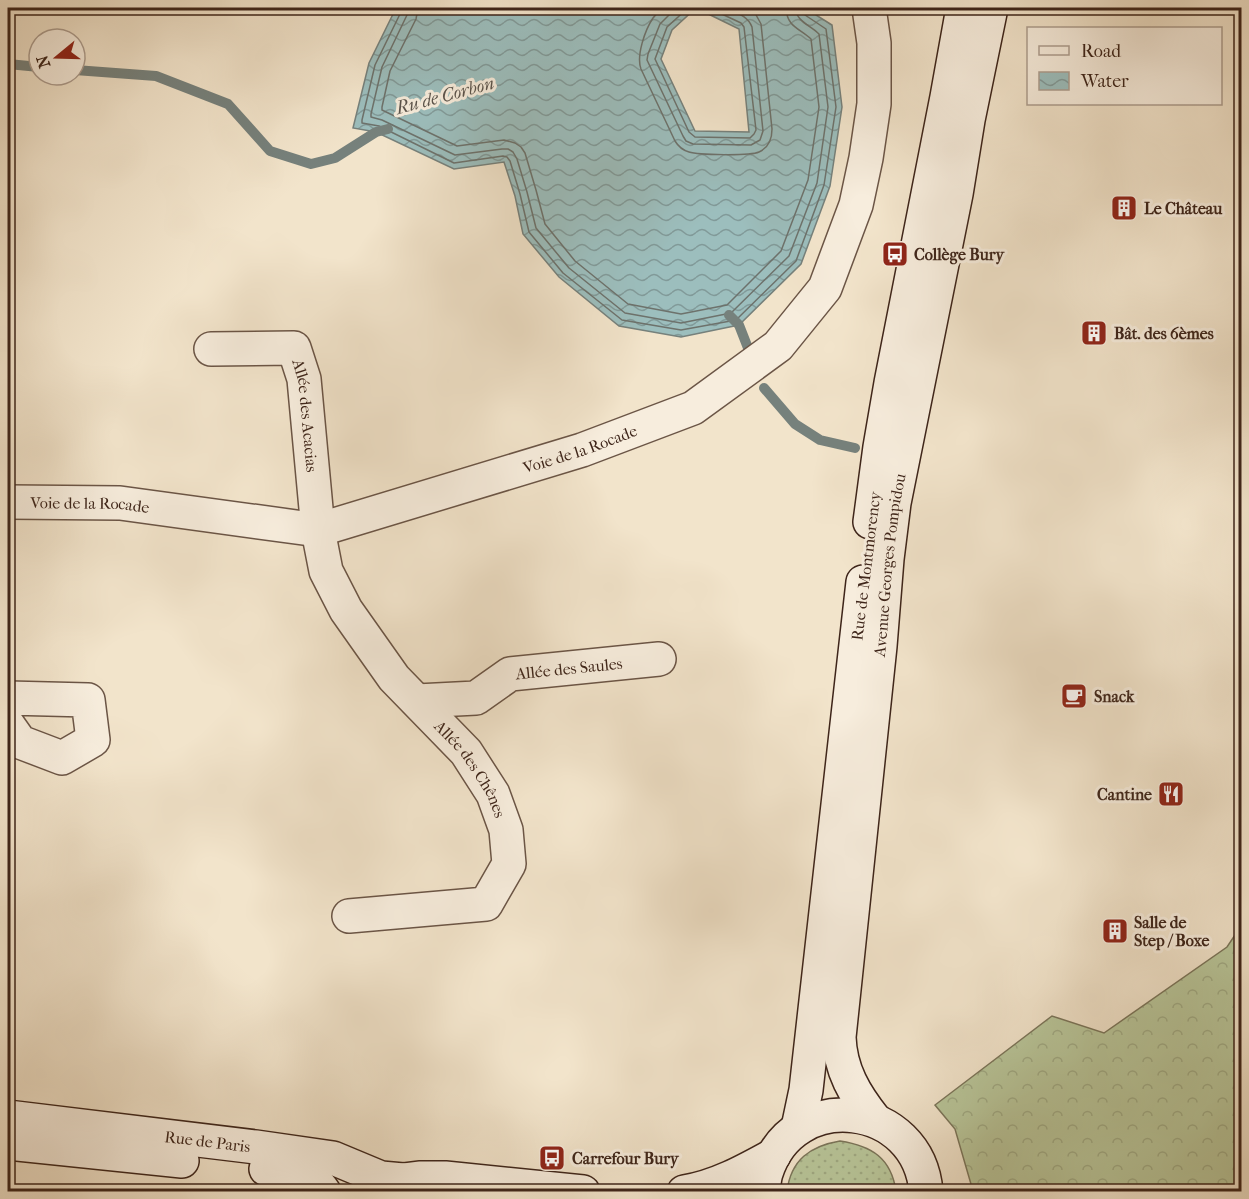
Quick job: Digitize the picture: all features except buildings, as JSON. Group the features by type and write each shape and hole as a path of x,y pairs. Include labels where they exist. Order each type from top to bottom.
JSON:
{"main road":[{"name":"Voie de la Rocade","path":"8,502 120,503 318,530 582,450 693,408 778,346 825,288 856,206 866,158 874,104 874,43 869,8"},
{"name":"Rue de Montmorency","path":"798,1128 806,1090 880,447 963,8"},
{"name":"Avenue Georges Pompidou","path":"875,1120 861,1103 850,1084 839,1052 838,1037 880,646 886,559 894,503 991,8"},
{"name":"Allée des Acacias","path":"211,349 294,348 304,379 318,530"},
{"name":"Allée des Chênes","path":"318,530 326,571 346,610 394,678 466,752 494,794 507,830 508,864 486,904 349,916"},
{"name":"Allée des Saules","path":"417,701 476,698 510,674 659,659"},
{"path":"8,698 88,700 93,740 62,758 20,742 8,725"},
{"path":"763,1191 766,1174 774,1155 788,1136 816,1119 836,1114 855,1115 875,1120 894,1131 910,1147 921,1167 927,1191"},
{"name":"Rue de Paris","path":"8,1117 333,1158 381,1178 403,1180"},
{"name":"Rue de Paris","path":"8,1143 288,1171 305,1176 320,1185 324,1191"},
{"path":"684,1191 713,1185 740,1174 774,1155"},
{"name":"Rue de Paris","path":"370,1191 403,1180 419,1178 445,1178 583,1191"}],"green space":[{"path":"1241,926 1241,1191 973,1191 955,1129 935,1105 1052,1016 1104,1033 1227,947"},
{"path":"840,1141 862,1146 885,1162 890,1170 896,1191 787,1191 793,1171 804,1156 829,1143"}],"water":[{"path":"396,8 696,8 805,8 832,25 842,107 830,186 801,264 739,325 681,337 619,326 559,277 523,234 515,196 504,162 454,169 376,132 353,128 369,63","holes":["696,8 739,29 749,132 695,131 661,59 672,30"]}],"waterway":[{"name":"Ru de Corbon","path":"8,64 27,66"},
{"name":"Ru de Corbon","path":"87,71 156,76 228,104 270,151 311,164 335,158 376,132 388,129"},
{"name":"Ru de Corbon","path":"729,315 739,325 748,348"},
{"name":"Ru de Corbon","path":"764,388 795,424 820,440 855,448"}],"place":[{"name":"Le Château","path":"1124,208"},
{"name":"Collège Bury","path":"895,254"},
{"name":"Bât. des 6èmes","path":"1094,333"},
{"name":"Snack","path":"1074,696"},
{"name":"Cantine","path":"1171,794"},
{"name":"Salle de Step / Boxe","path":"1115,931"},
{"name":"Carrefour Bury","path":"552,1158"}]}
